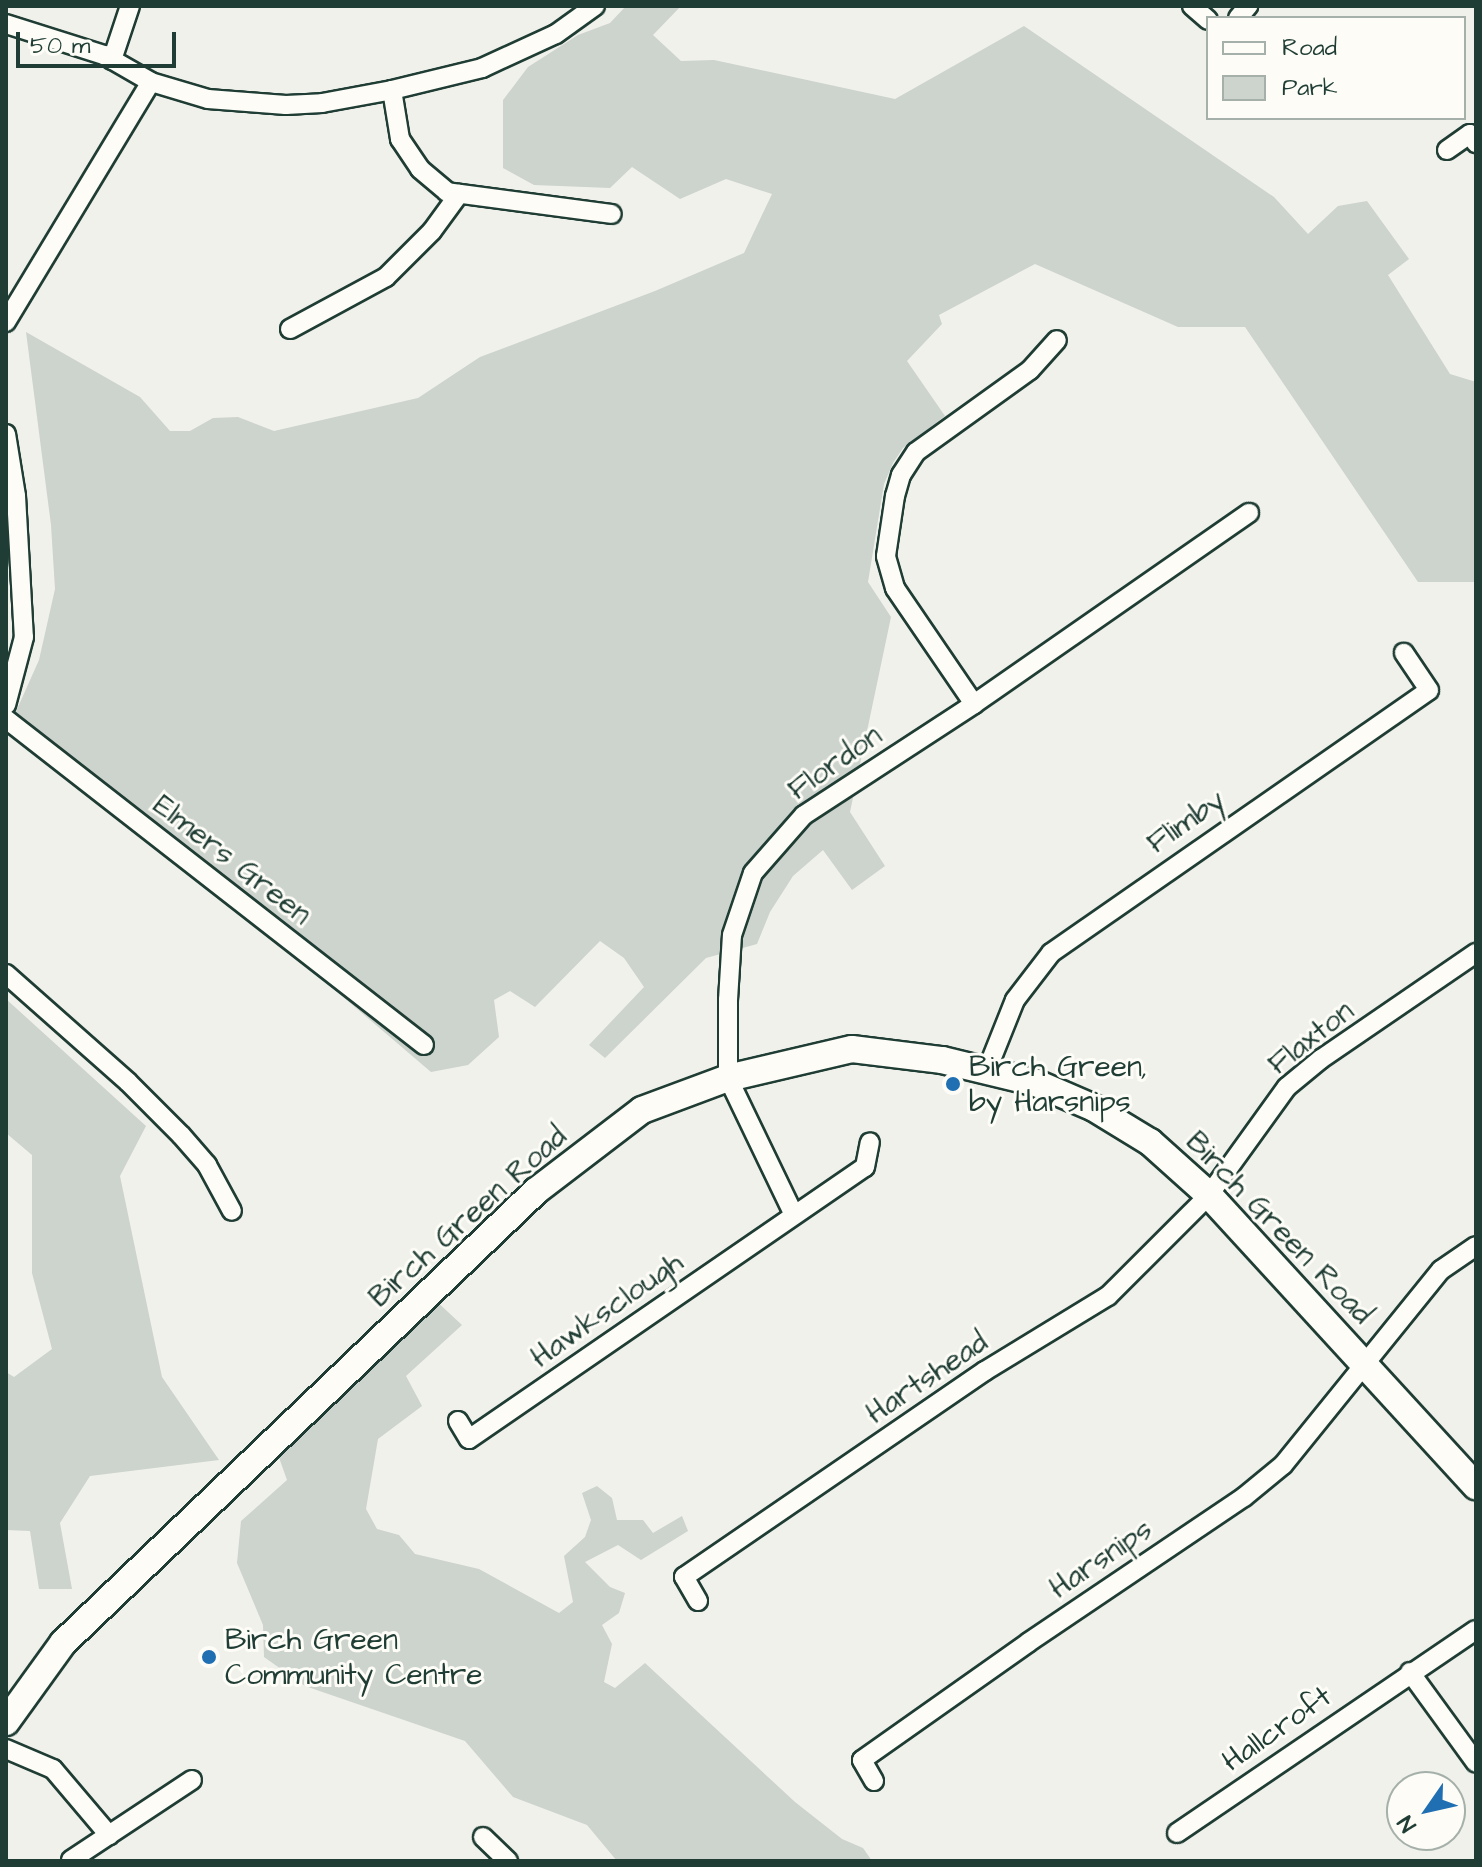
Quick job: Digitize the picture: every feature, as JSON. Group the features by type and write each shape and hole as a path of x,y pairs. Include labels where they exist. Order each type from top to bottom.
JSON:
{"street":[{"path":"112,60 130,6"},
{"path":"6,24 112,60 151,82 208,99 247,104 322,103 482,68 556,34 595,6"},
{"path":"6,322 151,82"},
{"path":"392,90 400,139 420,169 447,192 612,214"},
{"path":"1447,150 1474,136"},
{"path":"290,329 386,277 432,231 459,194"},
{"path":"974,704 895,588 886,556 895,496 901,475 916,452 1030,370 1057,340"},
{"path":"6,434 16,496 24,637 6,705"},
{"name":"Flordon","path":"728,1078 732,935 753,873 804,815 974,704 1249,513"},
{"name":"Flimby","path":"987,1070 1015,1000 1051,953 1429,690 1404,653"},
{"name":"Elmers Green","path":"6,719 424,1045"},
{"name":"Flaxton","path":"1209,1195 1287,1087 1321,1059 1476,953"},
{"path":"6,974 128,1082 181,1135 207,1165 232,1211"},
{"name":"Birch Green Road","path":"6,1722 63,1643 536,1191 642,1110 728,1078 852,1049 942,1060 1064,1093 1150,1142 1209,1195 1431,1433 1476,1486"},
{"path":"728,1078 794,1215"},
{"name":"Hawksclough","path":"458,1421 469,1439 865,1167 870,1142"},
{"name":"Hartshead","path":"698,1601 684,1577 985,1371 1108,1296 1209,1195"},
{"path":"1363,1362 1441,1270 1476,1246"},
{"name":"Harsnips","path":"874,1781 862,1760 1029,1642 1244,1497 1283,1465 1363,1362"},
{"name":"Hallcroft","path":"1177,1833 1476,1630"},
{"path":"1410,1672 1476,1763"},
{"path":"6,1749 53,1769 109,1835"},
{"path":"71,1860 192,1780"},
{"path":"483,1837 508,1861"}],"green space":[{"path":"626,6 681,6 653,35 681,61 714,60 895,99 1024,26 1274,197 1308,234 1338,206 1367,201 1409,259 1388,275 1450,374 1476,382 1476,582 1418,582 1245,327 1178,327 1035,264 939,315 942,324 907,361 945,416 903,448 893,463 884,484 868,582 891,617 850,812 885,866 852,890 823,850 793,876 770,912 757,944 706,958 605,1058 589,1045 644,987 624,958 600,941 535,1007 510,991 494,1000 499,1037 468,1065 431,1072 14,716 39,660 55,589 51,525 26,332 140,397 170,431 190,431 213,418 238,417 274,431 418,398 480,357 655,291 744,253 772,194 726,179 680,199 632,167 610,188 534,185 503,168 503,100 528,67 578,35 610,23"},
{"path":"6,999 146,1126 120,1176 162,1377 219,1460 90,1476 60,1523 72,1589 39,1589 30,1531 6,1530 6,1372 14,1377 52,1349 32,1273 32,1155 6,1133"},
{"path":"434,1299 462,1325 406,1376 422,1406 378,1439 366,1509 377,1529 399,1535 415,1554 479,1569 559,1613 573,1602 564,1556 585,1537 591,1520 582,1493 597,1486 612,1498 617,1520 643,1520 653,1533 682,1516 688,1531 641,1560 618,1545 585,1562 610,1587 625,1593 619,1613 602,1625 612,1644 604,1682 615,1688 645,1663 795,1802 842,1839 863,1848 872,1861 617,1861 587,1825 513,1797 465,1741 305,1686 264,1657 263,1625 237,1563 241,1521 287,1480 276,1449"}],"place":[{"name":"Birch Green, by Harsnips","path":"953,1084"},
{"name":"Birch Green Community Centre","path":"209,1657"}]}
